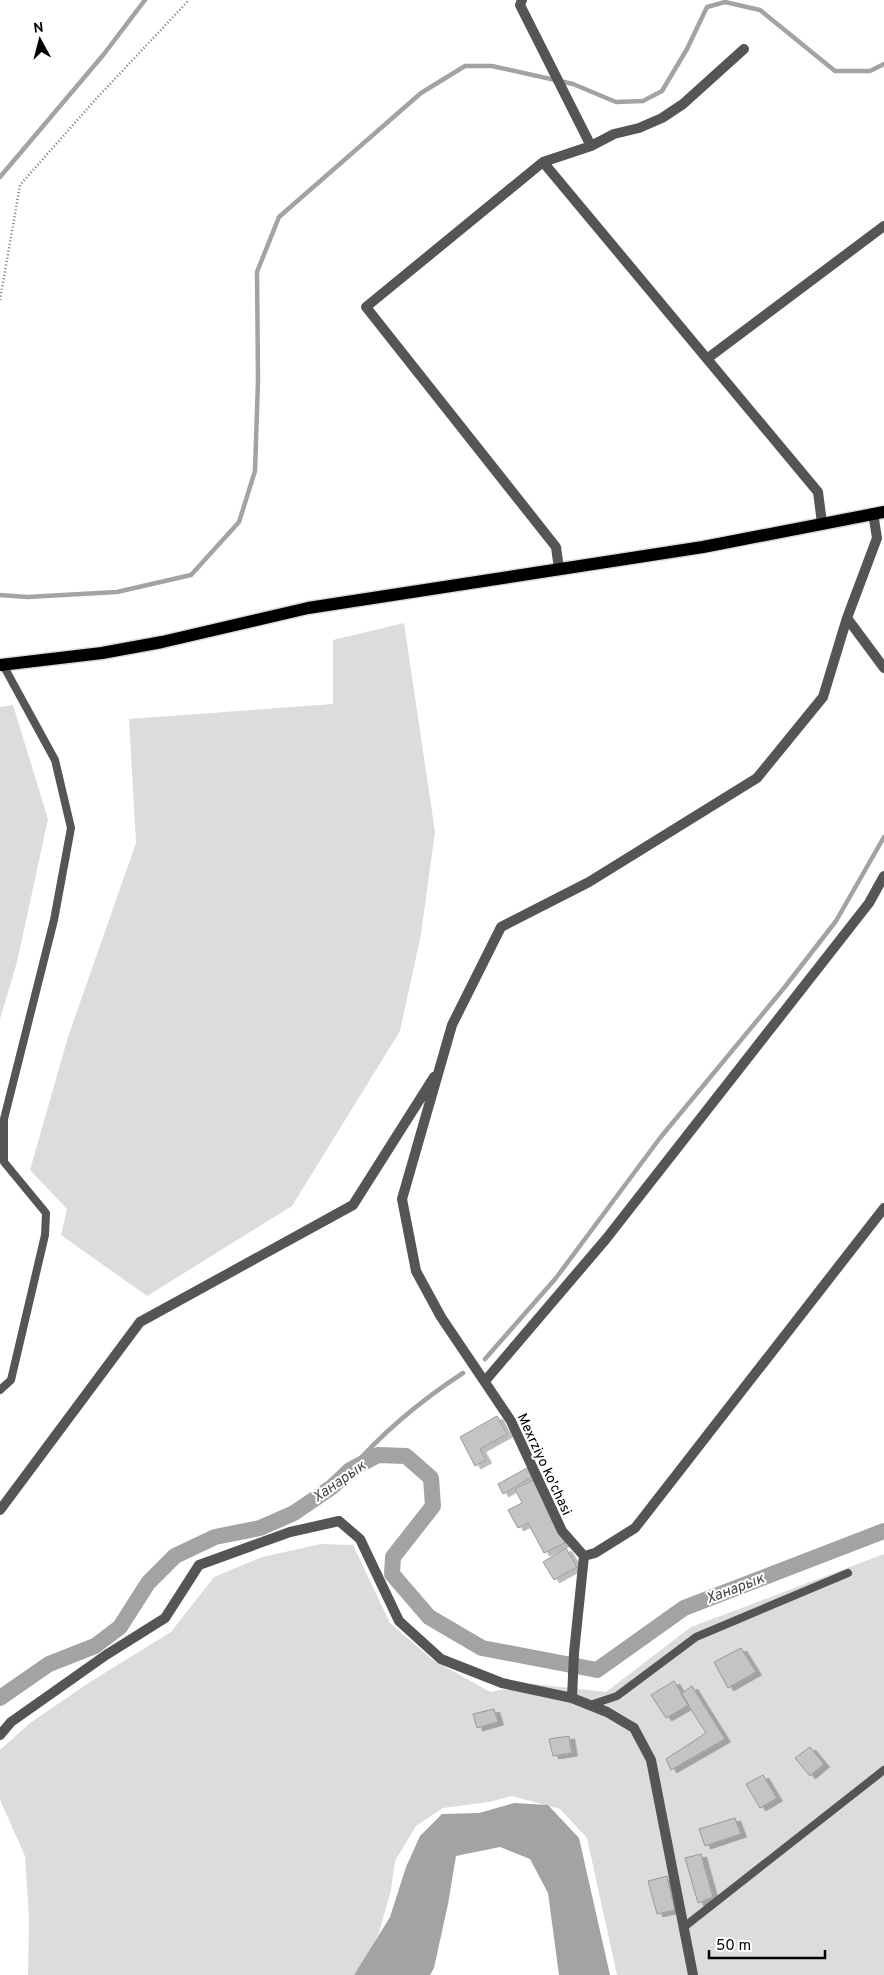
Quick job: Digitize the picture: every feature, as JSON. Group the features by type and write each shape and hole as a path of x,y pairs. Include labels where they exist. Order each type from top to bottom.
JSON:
{"main road":[{"path":"2,665 102,653 162,642 308,608 703,547 878,512"}],"street":[{"path":"522,0 520,5 591,146"},
{"path":"560,569 556,547 366,307 543,162 591,146 614,134 639,128 662,118 683,104 744,49"},
{"path":"543,162 818,492 822,523"},
{"path":"708,358 884,226"},
{"name":"Mexrziyo ko'chasi","path":"584,1556 562,1531 511,1421 441,1317 416,1271 402,1199 442,1066 452,1025 501,927 589,882 757,778 823,697 847,618 876,538 878,512"},
{"path":"847,618 884,668"},
{"path":"485,1380 606,1239 869,903 884,876"},
{"path":"0,1510 140,1322 353,1205 442,1066"},
{"path":"572,1698 574,1653 584,1556 595,1554 635,1528 884,1208"},
{"path":"0,1734 11,1722 106,1655 165,1618 199,1566 290,1532 339,1520 360,1539 399,1621 441,1659 502,1683 572,1698 607,1712 634,1728 651,1760 693,1975"}],"lane":[{"path":"0,1390 11,1380 45,1235 46,1213 4,1162 4,1119 54,920 71,828 55,760 2,665"},
{"path":"590,1705 617,1696 696,1636 848,1573"},
{"path":"684,1927 884,1770"}],"path":[{"path":"0,300 20,185 95,100 189,0"}],"shaded area":[{"path":"404,623 435,832 421,934 400,1031 292,1206 147,1296 61,1235 67,1209 30,1170 68,1037 136,843 129,719 333,704 333,640"},
{"path":"13,705 48,819 17,962 0,1019 0,707"},
{"path":"321,1544 353,1545 390,1623 433,1660 490,1692 534,1684 606,1692 691,1627 884,1554 884,1975 617,1975 587,1838 560,1809 512,1796 489,1802 443,1808 416,1826 395,1861 391,1890 379,1933 357,1975 28,1975 29,1917 25,1856 0,1800 0,1750 30,1723 90,1682 171,1632 214,1577 262,1557"},
{"path":"514,1803 548,1805 579,1838 610,1975 559,1975 548,1893 530,1859 500,1847 456,1856 448,1904 434,1968 430,1975 354,1975 390,1917 406,1867 420,1836 442,1814 479,1813"}],"building":[{"path":"497,1416 507,1434 480,1449 486,1460 475,1466 460,1437"},
{"path":"527,1468 532,1477 503,1494 498,1484"},
{"path":"533,1480 565,1543 544,1553 528,1523 518,1528 508,1510 522,1503 515,1489"},
{"path":"566,1548 577,1567 554,1580 543,1562"},
{"path":"741,1648 756,1672 728,1688 714,1662"},
{"path":"674,1681 689,1705 666,1718 651,1695"},
{"path":"692,1686 725,1739 671,1770 666,1759 706,1733 681,1694"},
{"path":"494,1709 498,1722 477,1728 473,1714"},
{"path":"569,1736 572,1753 553,1756 549,1739"},
{"path":"810,1747 824,1764 810,1776 795,1758"},
{"path":"763,1775 777,1798 760,1808 746,1784"},
{"path":"735,1818 741,1834 705,1846 699,1829"},
{"path":"701,1854 713,1897 698,1903 685,1858"},
{"path":"667,1876 675,1910 657,1914 648,1881"}],"waterway":[{"path":"0,177 104,54 145,0"},
{"path":"0,595 27,597 117,592 191,575 239,522 255,471 258,380 257,272 279,217 421,93 465,66 492,66 573,84 616,102 643,101 662,91 687,49 707,7 725,2 760,10 835,71 870,71 884,64"},
{"path":"485,1359 556,1278 660,1138 784,988 836,921 884,837"},
{"path":"350,1470 403,1418 463,1373"},
{"name":"Ханарык","path":"0,1698 49,1664 95,1646 120,1627 148,1583 175,1556 215,1537 260,1528 294,1513 332,1487 350,1470 378,1455 406,1456 431,1478 433,1506 393,1557 392,1574 429,1617 482,1648 597,1670 684,1608 884,1531"}]}
